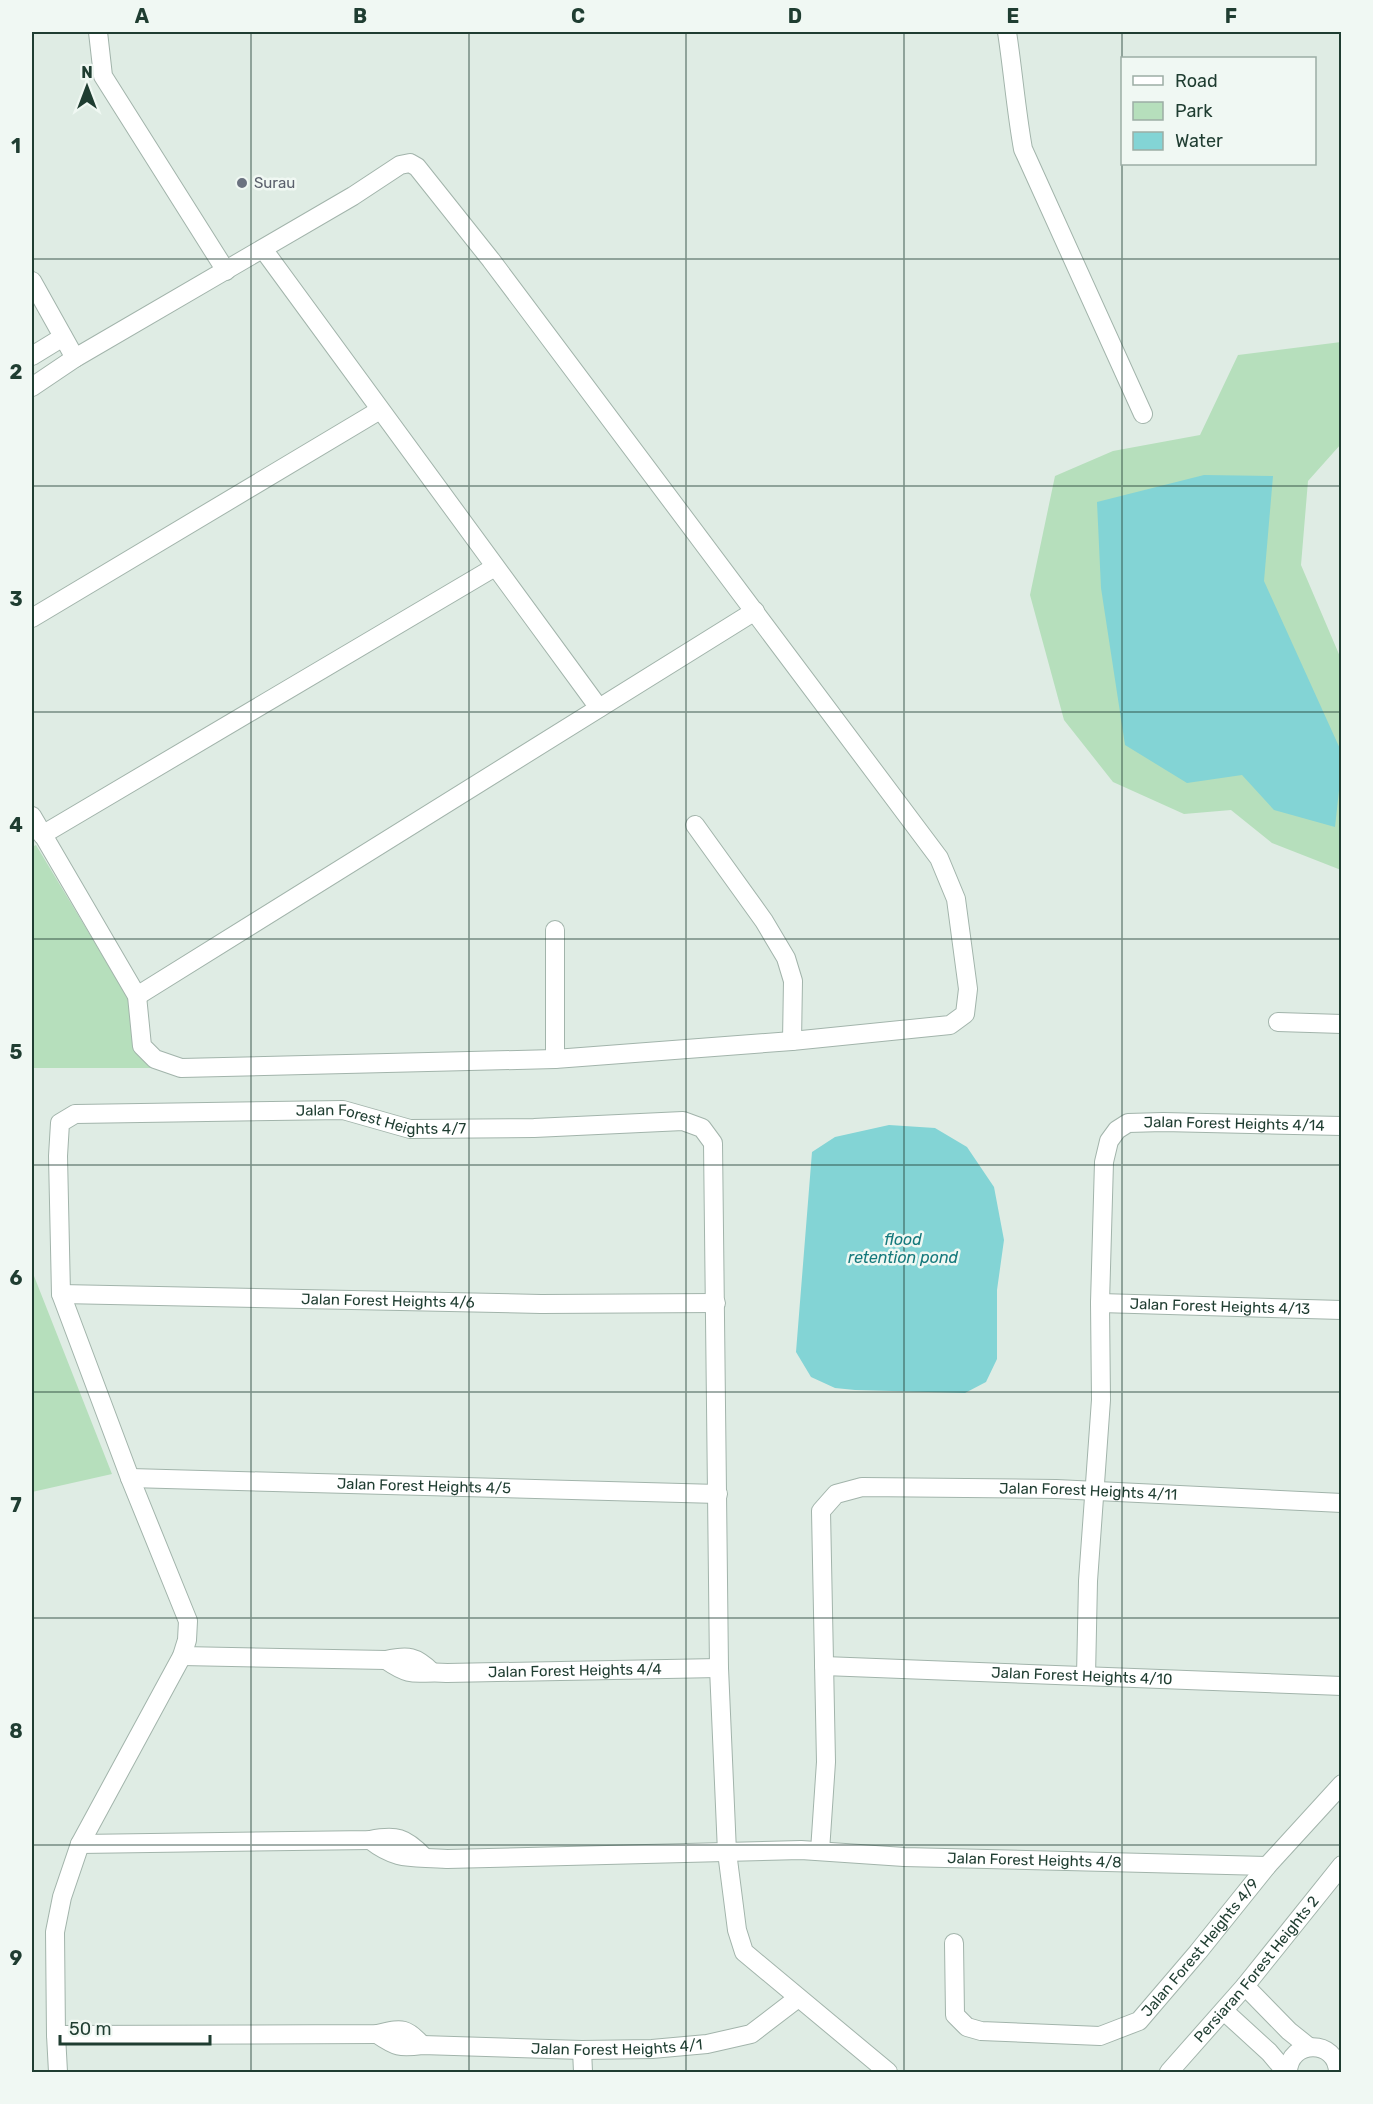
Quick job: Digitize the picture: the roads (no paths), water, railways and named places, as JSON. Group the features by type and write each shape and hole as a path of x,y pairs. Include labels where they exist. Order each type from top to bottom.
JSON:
{"street":[{"path":"98,32 104,76 226,271"},
{"path":"1007,32 1023,149 1143,414"},
{"path":"32,387 75,358 353,196 400,165 410,163 417,167 491,260 939,858 956,899 968,989 965,1014 950,1025 792,1041 555,1059 181,1068 155,1059 142,1046 136,996 32,816"},
{"path":"263,249 599,708"},
{"path":"32,280 75,358"},
{"path":"32,356 63,337"},
{"path":"32,618 380,410"},
{"path":"42,835 495,567"},
{"path":"136,996 755,611"},
{"path":"695,825 764,921 786,958 793,981 792,1041"},
{"path":"555,930 555,1059"},
{"path":"1278,1022 1341,1024"},
{"name":"Jalan Forest Heights 4/7","path":"61,1294 58,1156 60,1123 75,1114 343,1110 410,1129 534,1128 683,1121 702,1128 713,1143 716,1303"},
{"name":"Jalan Forest Heights 4/14","path":"1100,1303 1104,1162 1108,1141 1117,1130 1128,1123 1163,1122 1341,1126"},
{"path":"58,2073 55,1932 62,1897 80,1844 182,1656 187,1640 188,1621 130,1478 61,1294"},
{"name":"Jalan Forest Heights 4/6","path":"61,1294 541,1304 716,1303"},
{"path":"716,1303 719,1668 727,1852 737,1930 744,1952 888,2073"},
{"path":"1086,1676 1088,1581 1101,1400 1100,1303"},
{"name":"Jalan Forest Heights 4/13","path":"1100,1303 1341,1310"},
{"name":"Jalan Forest Heights 4/5","path":"130,1478 718,1494"},
{"name":"Jalan Forest Heights 4/11","path":"824,1666 821,1511 836,1494 862,1487 1056,1489 1341,1503"},
{"name":"Jalan Forest Heights 4/4","path":"182,1656 386,1660 411,1657 422,1662 432,1672 447,1673 719,1668"},
{"path":"820,1851 826,1762 824,1666"},
{"name":"Jalan Forest Heights 4/10","path":"824,1666 1341,1686"},
{"name":"Jalan Forest Heights 4/9","path":"954,1943 955,2015 967,2027 981,2031 1100,2036 1139,2021 1267,1866 1341,1784"},
{"name":"Jalan Forest Heights 4/8","path":"80,1844 370,1840 389,1836 406,1842 424,1857 447,1859 801,1850 904,1857 1267,1866"},
{"name":"Persiaran Forest Heights 2","path":"1169,2073 1245,1986 1341,1865"},
{"path":"1245,1986 1289,2031 1309,2047 1325,2050 1331,2055 1339,2071"},
{"name":"Jalan Forest Heights 4/1","path":"56,2036 378,2034 396,2047 422,2045 582,2050 663,2048 707,2044 751,2034 798,1998"},
{"path":"1224,2011 1269,2052 1287,2073"},
{"path":"1287,2073 1295,2054 1309,2047"},
{"path":"582,2050 583,2073"}],"water":[{"path":"1204,475 1273,476 1264,581 1341,751 1335,827 1274,810 1242,775 1187,783 1125,745 1101,588 1097,502"},
{"name":"flood retention pond","path":"889,1125 935,1128 967,1147 994,1187 1004,1240 997,1290 997,1359 986,1382 965,1393 835,1388 811,1377 796,1352 812,1152 835,1137"}],"place":[{"name":"Surau","path":"242,183"}]}
